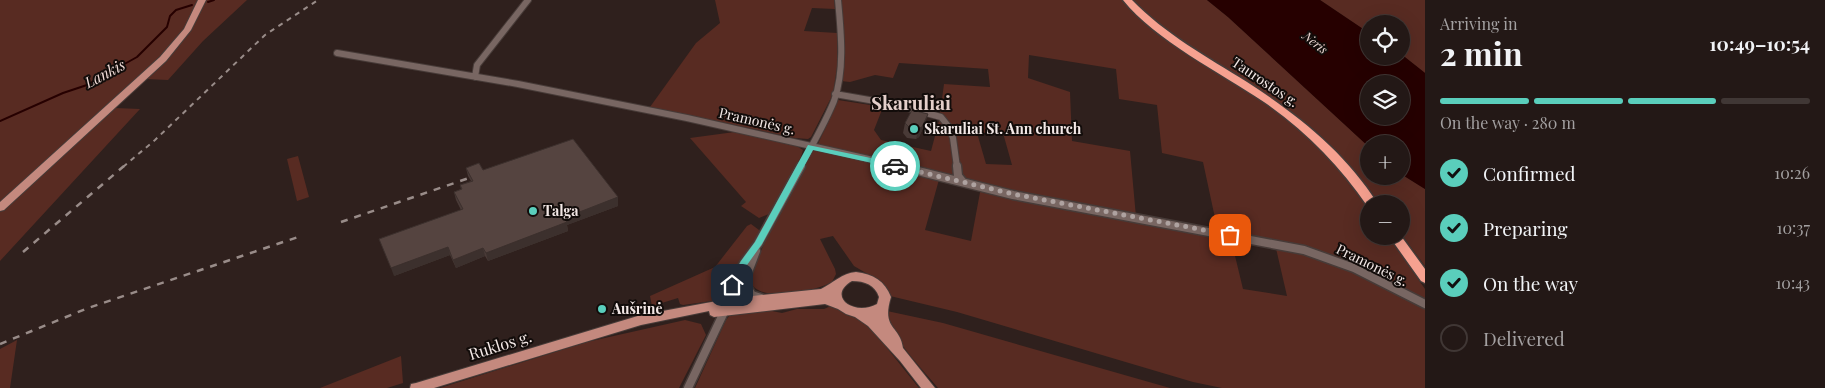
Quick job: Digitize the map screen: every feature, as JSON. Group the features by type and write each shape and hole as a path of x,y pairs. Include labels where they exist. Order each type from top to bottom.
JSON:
{"highway":[{"name":"Taurostos g.","path":"1127,0 1166,34 1274,104 1309,131 1343,165 1365,195"},
{"path":"1401,245 1425,278"}],"main road":[{"path":"0,208 163,59 187,30 202,0"},
{"path":"729,306 761,298 824,293 850,277 870,279 880,286 884,292 885,297 880,312 881,319 904,357 929,388"},
{"path":"837,286 835,295 840,305"},
{"path":"729,306 745,308 825,300 840,305 848,311 872,322 886,340 904,357"},
{"name":"Ruklos g.","path":"416,388 641,320 729,306"},
{"path":"858,314 872,313 882,307"}],"street":[{"path":"475,77 477,64 528,0"},
{"path":"688,388 729,306 732,285 744,263 758,244 811,147 835,94 840,74 841,30 838,0"},
{"name":"Pramonės g.","path":"337,53 475,77 698,120 1022,196 1304,250 1354,268 1425,304"},
{"path":"835,94 892,104 941,117 949,127 953,138 958,176 962,181"},
{"path":"758,244 745,287 754,296 761,298"}],"shaded area":[{"path":"0,0 247,0 203,41 168,80 146,79 115,108 140,109 0,261"},
{"path":"715,0 834,0 835,9 812,8 804,31 837,33 837,67 833,94 811,137 808,139 795,138 650,107 696,43 720,23"},
{"path":"838,0 1123,0 1139,17 1162,35 1288,118 1330,157 1360,196 1360,245 1394,245 1425,289 1425,388 1222,388 1193,382 957,312 890,296 883,283 854,266 833,236 820,239 835,269 836,274 832,282 813,289 786,294 762,292 754,287 750,279 767,236 817,146 838,100 883,107 874,130 881,140 931,151 939,121 944,84 990,87 988,69 899,63 893,78 875,75 850,82 841,81","holes":["1029,55 1116,69 1119,99 1157,105 1162,153 1203,162 1218,232 1136,217 1130,151 1072,141 1070,92 1028,78","977,133 1003,133 1012,165 986,164","940,176 981,187 971,241 925,230","1230,235 1275,244 1287,296 1243,289"]},
{"path":"1132,0 1207,0 1228,17 1360,139 1360,179 1311,127 1166,30"},
{"path":"1320,0 1425,0 1425,73 1410,61 1410,15 1360,15 1360,27"},
{"path":"742,131 795,145 803,150 801,157 769,214 759,218 741,206 746,202 690,138"},
{"path":"298,156 309,197 297,201 287,159"},
{"path":"1410,180 1425,189 1425,266 1409,245 1410,195 1372,195 1365,185 1410,185"},
{"path":"751,224 759,230 759,233 721,296 712,301 683,305 680,304 678,298 652,306 650,296 715,267 747,226"},
{"path":"831,306 858,319 871,328 919,388 695,388 730,315 740,312 772,311 782,313 797,309 824,309"},
{"path":"887,311 943,323 1170,388 938,388 915,362 901,342 890,322"},
{"path":"685,320 701,324 706,335 679,388 440,388 587,342"},
{"path":"17,340 10,388 0,388 0,349"},
{"path":"401,356 403,383 387,388 320,388"}],"water":[{"name":"Neris","path":"1207,0 1320,0 1360,27 1360,65 1410,65 1410,61 1425,73 1425,189 1410,180 1410,135 1360,135 1360,139 1228,17"}],"building":[{"path":"912,110 928,114 922,127 910,128 905,123"},
{"name":"Talga","path":"573,139 618,197 564,218 567,222 486,253 483,248 453,260 448,247 391,268 379,239 463,209 454,192 462,189 460,185 473,181 466,168 479,163 483,170"}],"waterway":[{"name":"Lankis","path":"208,2 214,0"},
{"name":"Lankis","path":"0,121 63,93 87,85 137,57 167,27 170,16 176,10 192,5"}],"railway":[{"path":"123,167 155,140 265,35 318,0"},
{"path":"23,252 124,166"},
{"path":"341,222 469,178"},
{"path":"0,344 88,308 301,236"}],"way so far":[{"path":"895,166 1013,194 1230,235"}],"place":[{"name":"Skaruliai St. Ann church","path":"914,129"},
{"name":"Talga","path":"533,211"},
{"name":"Aušrinė","path":"602,309"}],"district":[{"name":"Skaruliai","path":"911,103"}],"route":[{"path":"732,285 744,263 758,244 811,147 895,166"}]}
